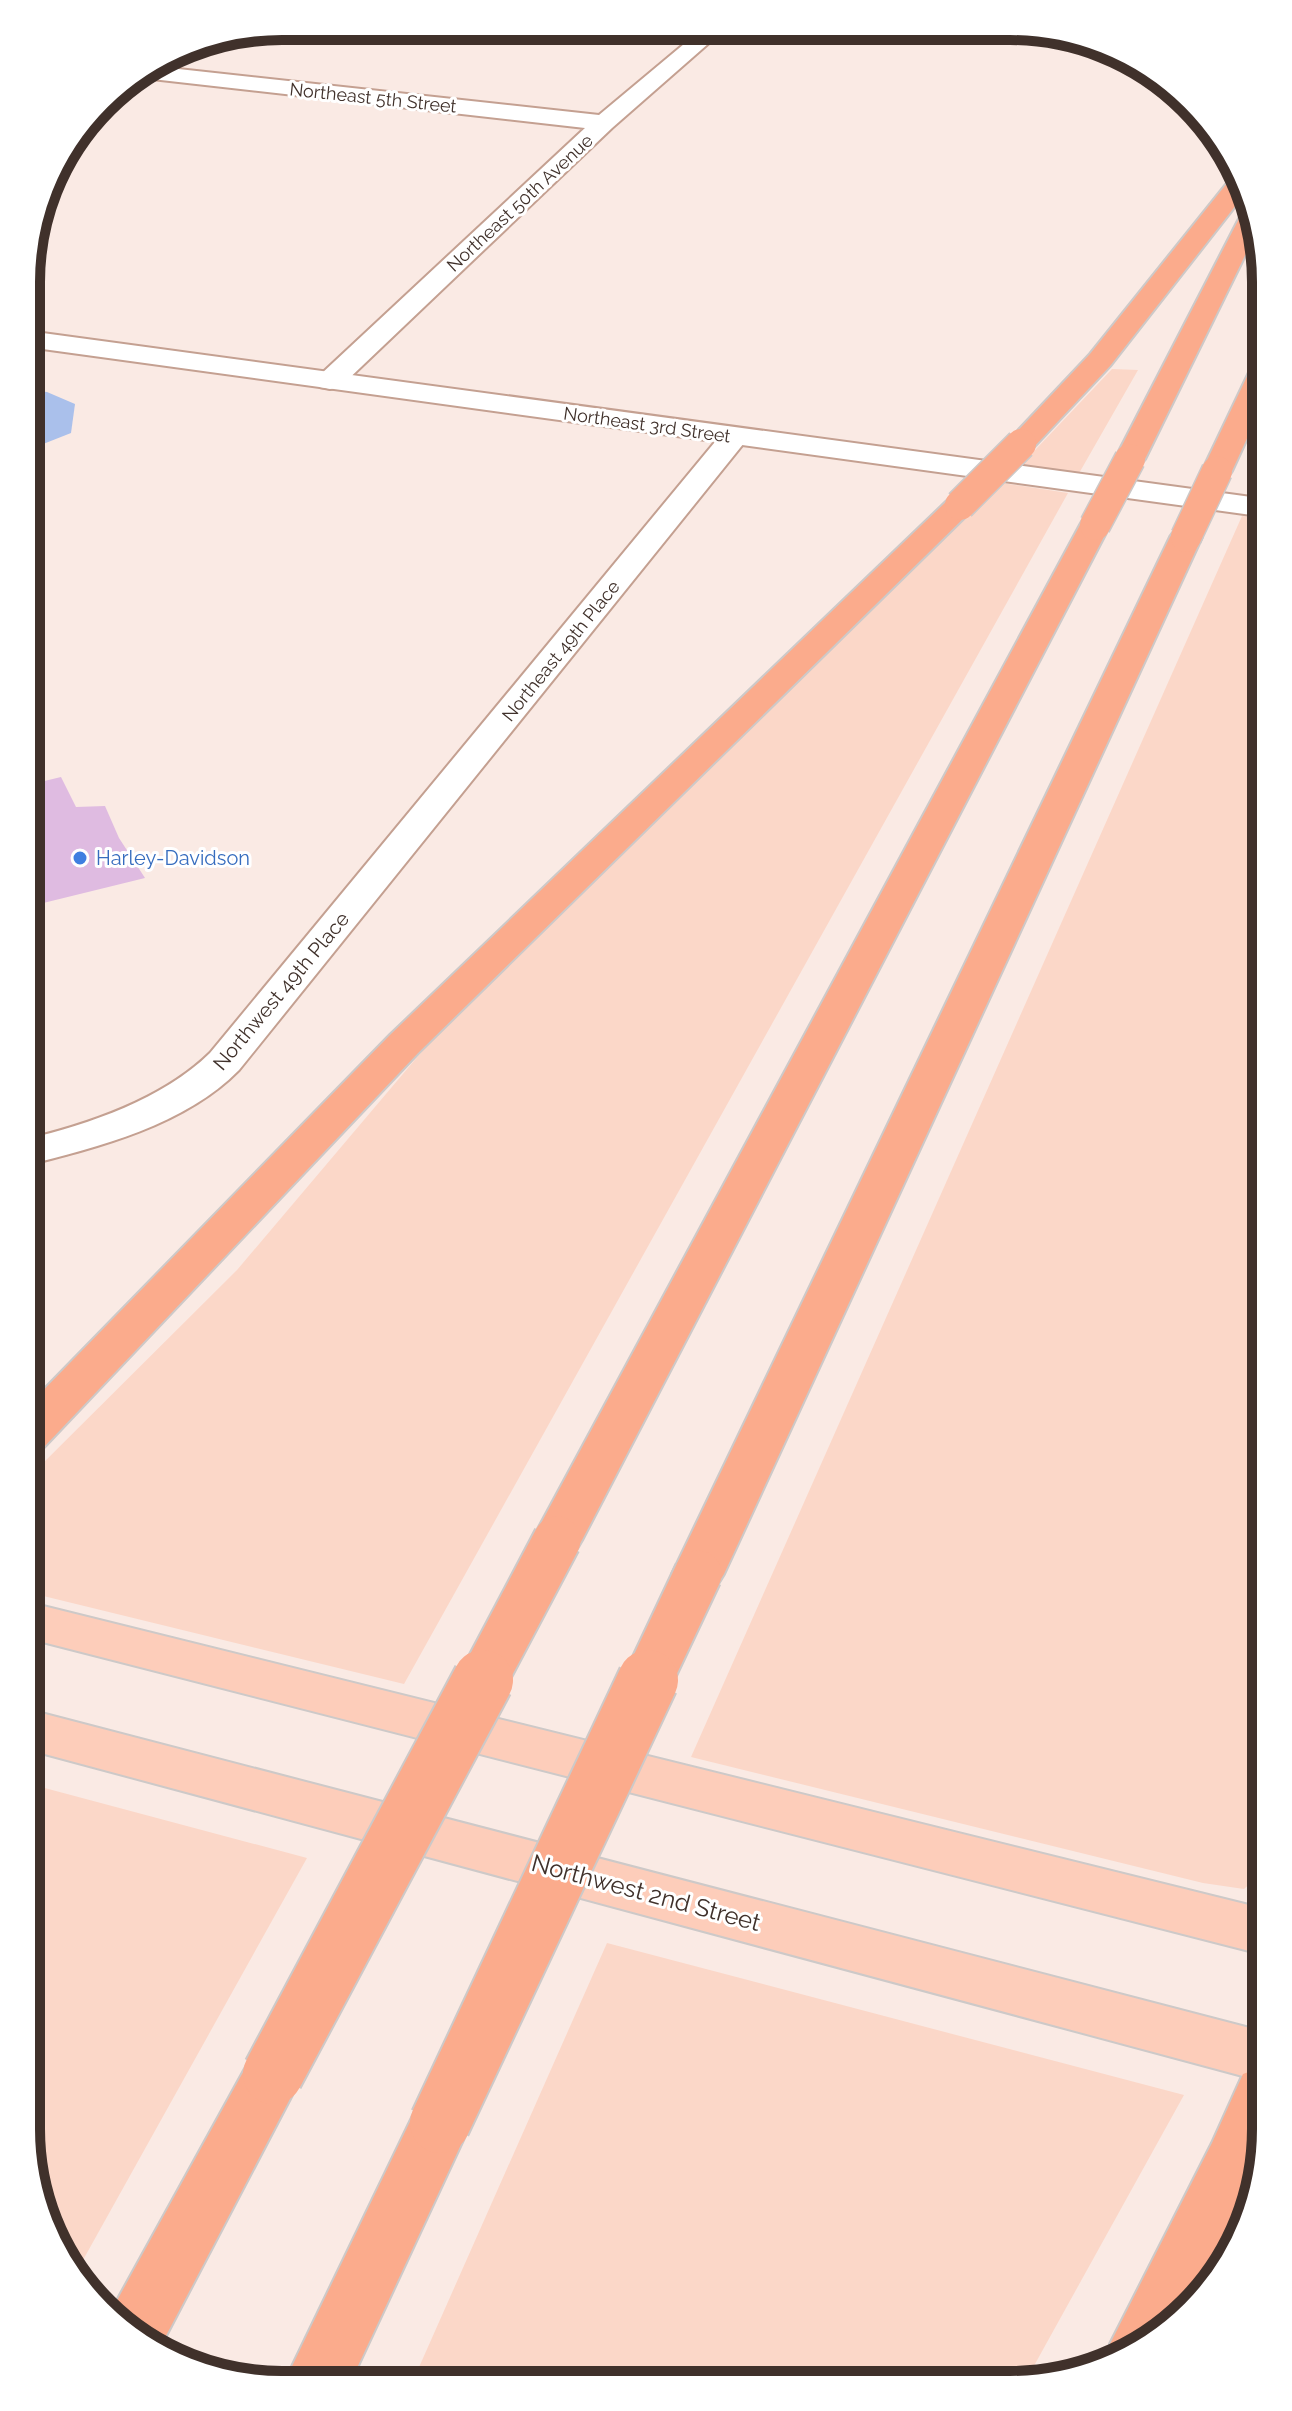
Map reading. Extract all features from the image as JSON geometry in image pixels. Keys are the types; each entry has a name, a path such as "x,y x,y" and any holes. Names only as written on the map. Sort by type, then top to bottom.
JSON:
{"highway":[{"path":"40,1422 404,1044 1021,444 1100,360 1234,191"},
{"path":"139,2323 1130,459 1246,229"},
{"path":"323,2371 1252,396"},
{"path":"1153,2324 1251,2124"}],"main road":[{"path":"40,1623 1251,1929"},
{"name":"Northwest 2nd Street","path":"40,1733 1251,2053"}],"street":[{"name":"Northeast 50th Avenue","path":"330,381 604,123 701,40"},
{"name":"Northeast 5th Street","path":"158,74 604,123"},
{"name":"Northeast 3rd Street","path":"40,341 1252,506"},
{"name":"Northeast 49th Place","path":"388,864 734,437"},
{"name":"Northwest 49th Place","path":"40,1149 90,1136 175,1096 212,1073 258,1023 388,864"}],"shaded area":[{"path":"1112,369 1138,370 1078,475 1019,467"},
{"path":"1002,483 1068,493 404,1684 40,1595 40,1466 237,1270 446,1023"},
{"path":"1242,516 1252,517 1251,1883 1244,1889 1203,1883 691,1757"},
{"path":"40,1787 307,1858 81,2263 53,2207 41,2144"},
{"path":"607,1943 1184,2095 1032,2370 417,2371"}],"water":[{"path":"40,391 75,404 71,433 40,445"}],"building":[{"name":"Harley-Davidson","path":"61,777 76,807 105,806 119,838 145,878 40,904 40,782"}],"place":[{"name":"Harley-Davidson","path":"80,858"}]}
